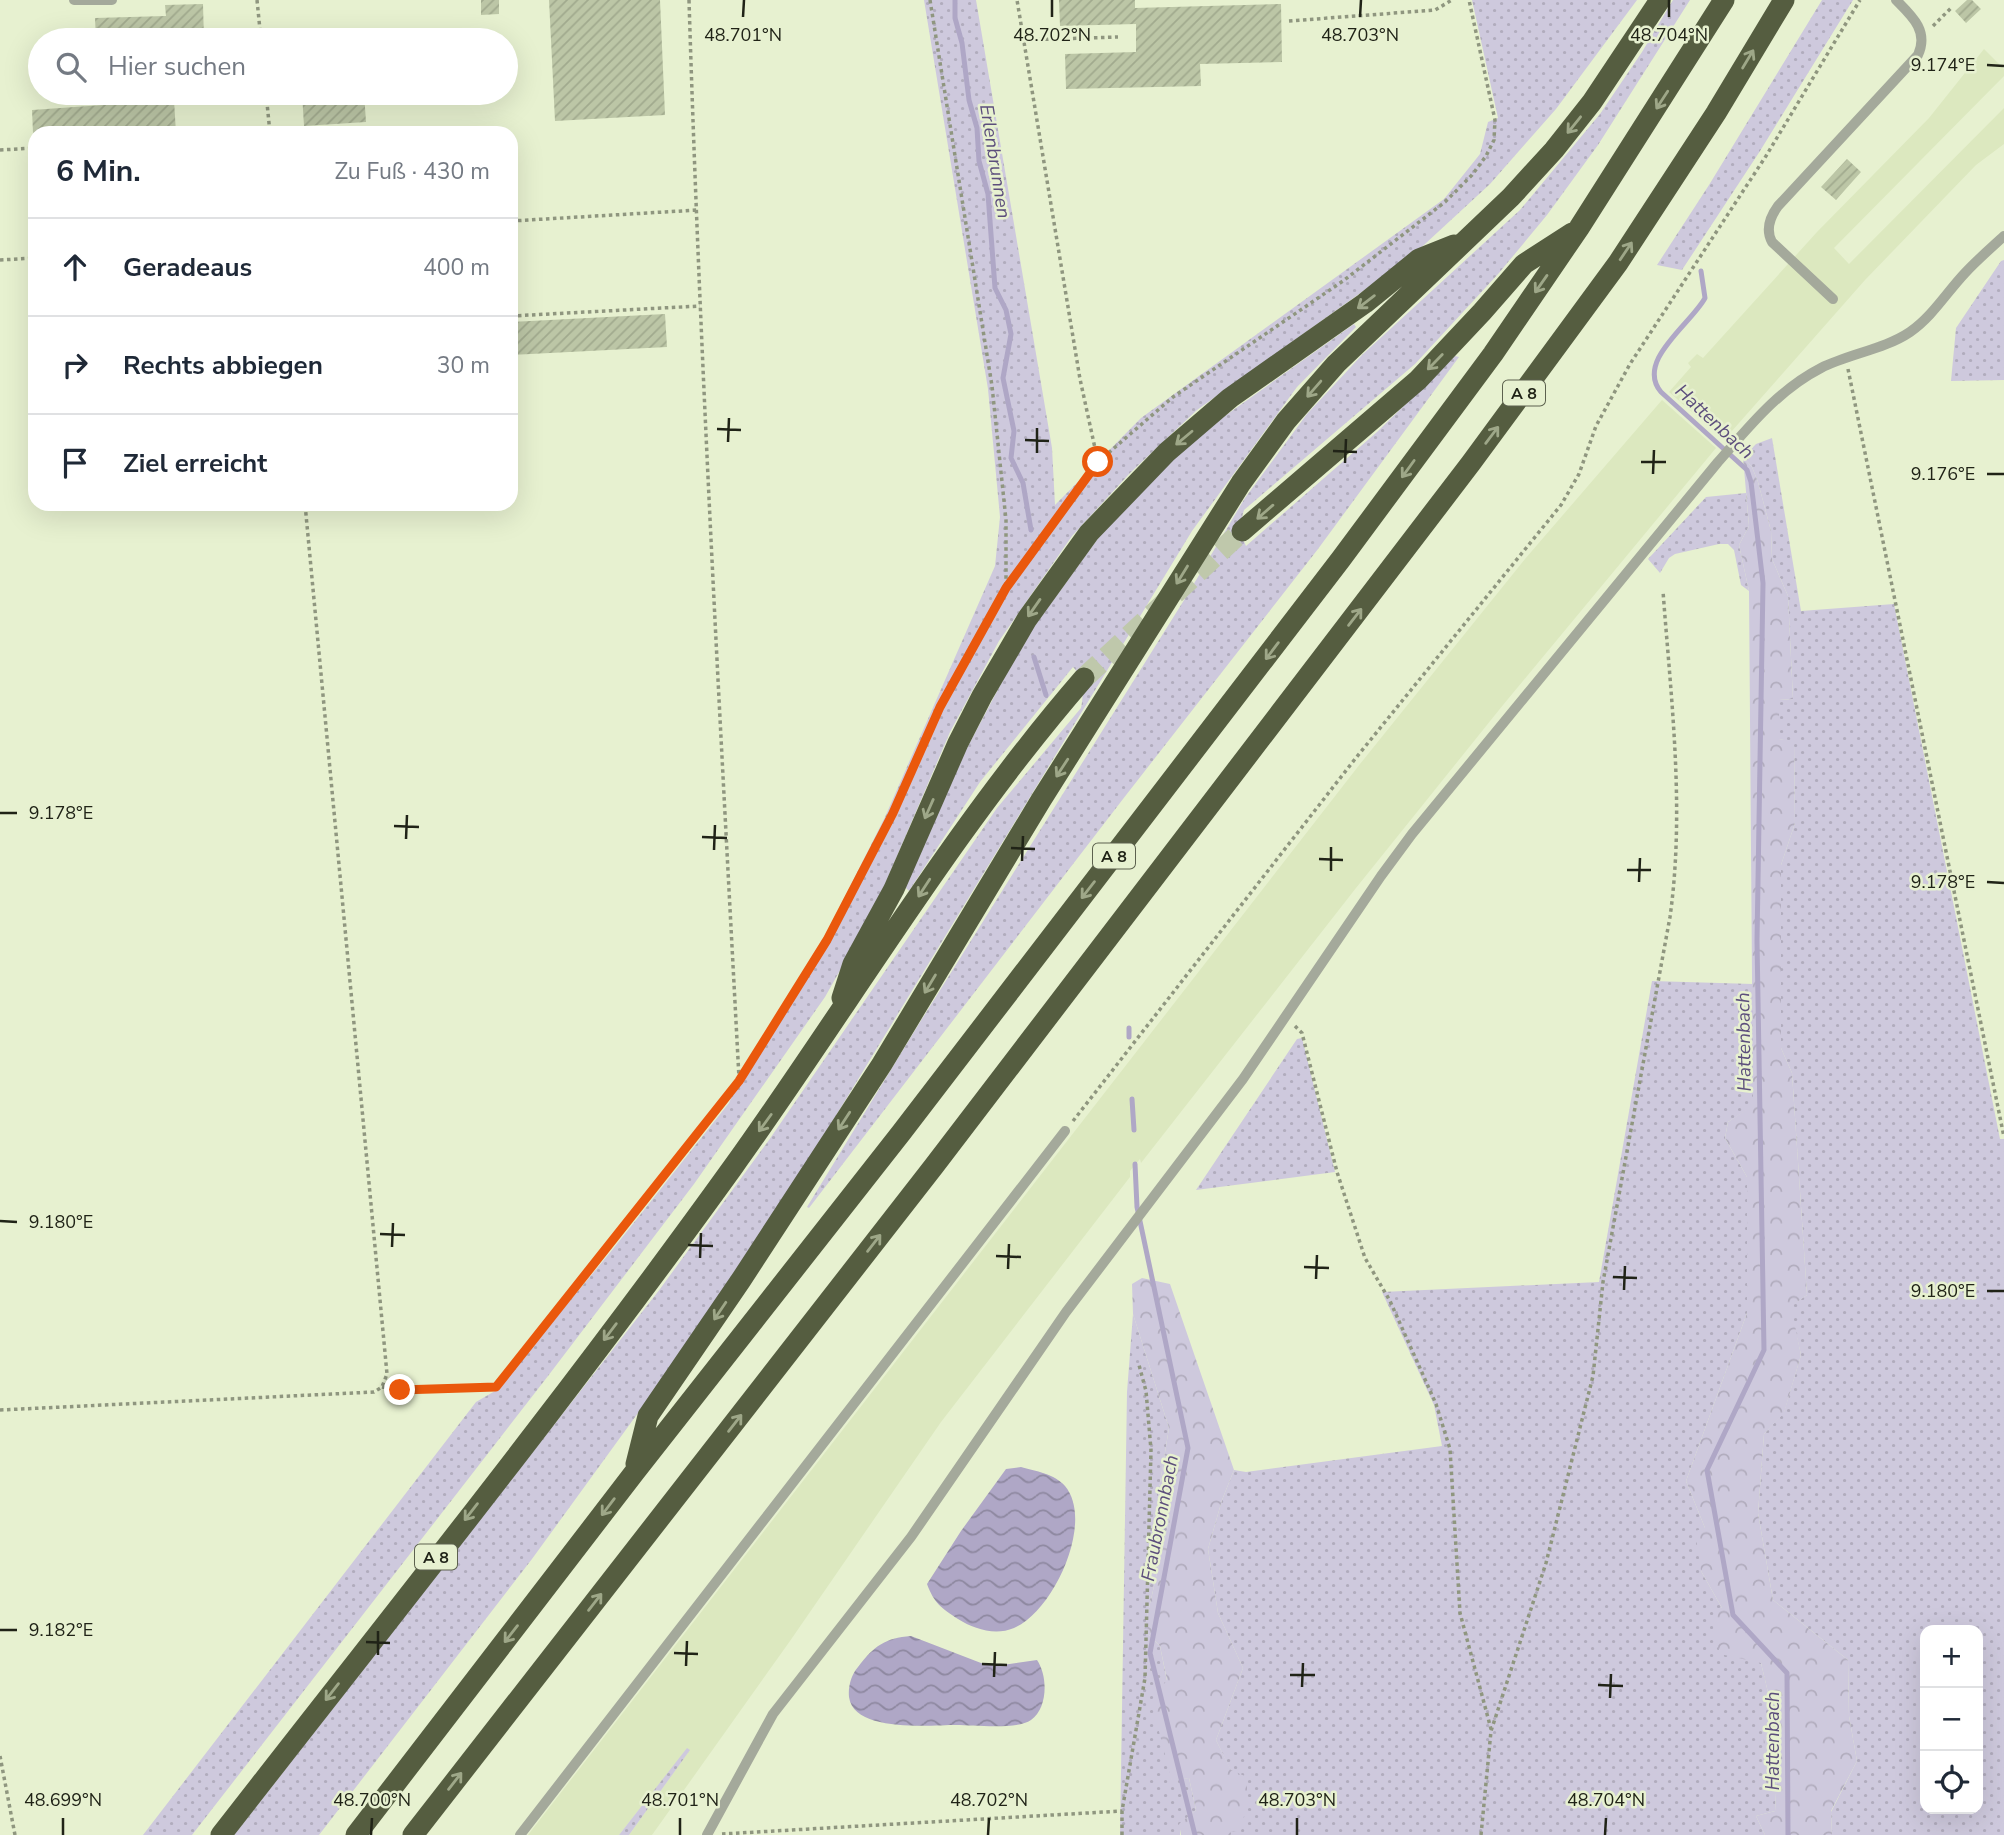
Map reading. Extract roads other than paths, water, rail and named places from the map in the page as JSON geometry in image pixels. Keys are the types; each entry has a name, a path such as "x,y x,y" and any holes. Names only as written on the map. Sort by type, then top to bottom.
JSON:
{"highway":[{"name":"A 8","path":"634,1473 648,1416 741,1280 882,1064 1041,800 1241,482 1286,421 1336,364 1384,315 1468,239 1554,150 1614,71 1660,0"},
{"name":"A 8","path":"356,1835 1256,672 1485,365 1579,228 1724,0"},
{"name":"A 8","path":"413,1835 926,1177 1471,463 1618,263 1702,135 1784,0"},
{"name":"A 8","path":"1242,531 1418,380 1524,264 1579,228"},
{"path":"832,1027 853,964 894,889 958,743 982,696 1027,619 1089,533 1167,452 1230,398 1365,303 1419,259 1468,239"},
{"name":"A 8","path":"221,1835 652,1278 832,1027 975,813 1084,678"}],"lane":[{"path":"74,0 112,0"},
{"path":"1833,299 1772,242 1768,225 1778,206 1918,55 1922,40 1920,29 1914,18 1896,0"},
{"path":"707,1835 773,1714 911,1537 1022,1374 1133,1222 1243,1079 1343,928 1412,834 1717,462 1773,402 1821,368 1889,343 1912,331 1926,319 1966,272 2004,236"},
{"path":"520,1835 1065,1130"}],"water":[{"path":"1021,1467 1050,1476 1065,1486 1073,1502 1075,1521 1072,1543 1055,1586 1029,1619 1007,1630 985,1630 964,1623 943,1608 935,1601 927,1584 1006,1469"},
{"path":"911,1636 981,1663 996,1666 1037,1660 1043,1674 1044,1692 1037,1715 1024,1723 1006,1726 912,1726 878,1722 864,1717 854,1709 849,1697 850,1685 858,1667 881,1644"}],"waterway":[{"name":"Erlenbrunnen","path":"955,0 955,18 962,43 969,100 977,128 979,161 988,194 995,288 1006,310 1011,334 1003,378 1014,431 1011,458 1023,483 1031,530"},
{"name":"Hattenbach","path":"1701,271 1705,298 1660,355 1655,368 1655,380 1661,392 1747,470 1751,482 1763,583 1757,941 1764,1350 1707,1470 1733,1615 1787,1673 1788,1835"},
{"name":"Erlenbrunnen","path":"1034,657 1046,695"},
{"name":"Fraubronnbach","path":"1129,1028 1129,1037"},
{"name":"Fraubronnbach","path":"1132,1099 1134,1130"},
{"name":"Fraubronnbach","path":"1135,1164 1137,1207 1188,1448 1150,1653 1195,1835"}],"tunnel":[{"path":"1084,678 1242,531"}]}
